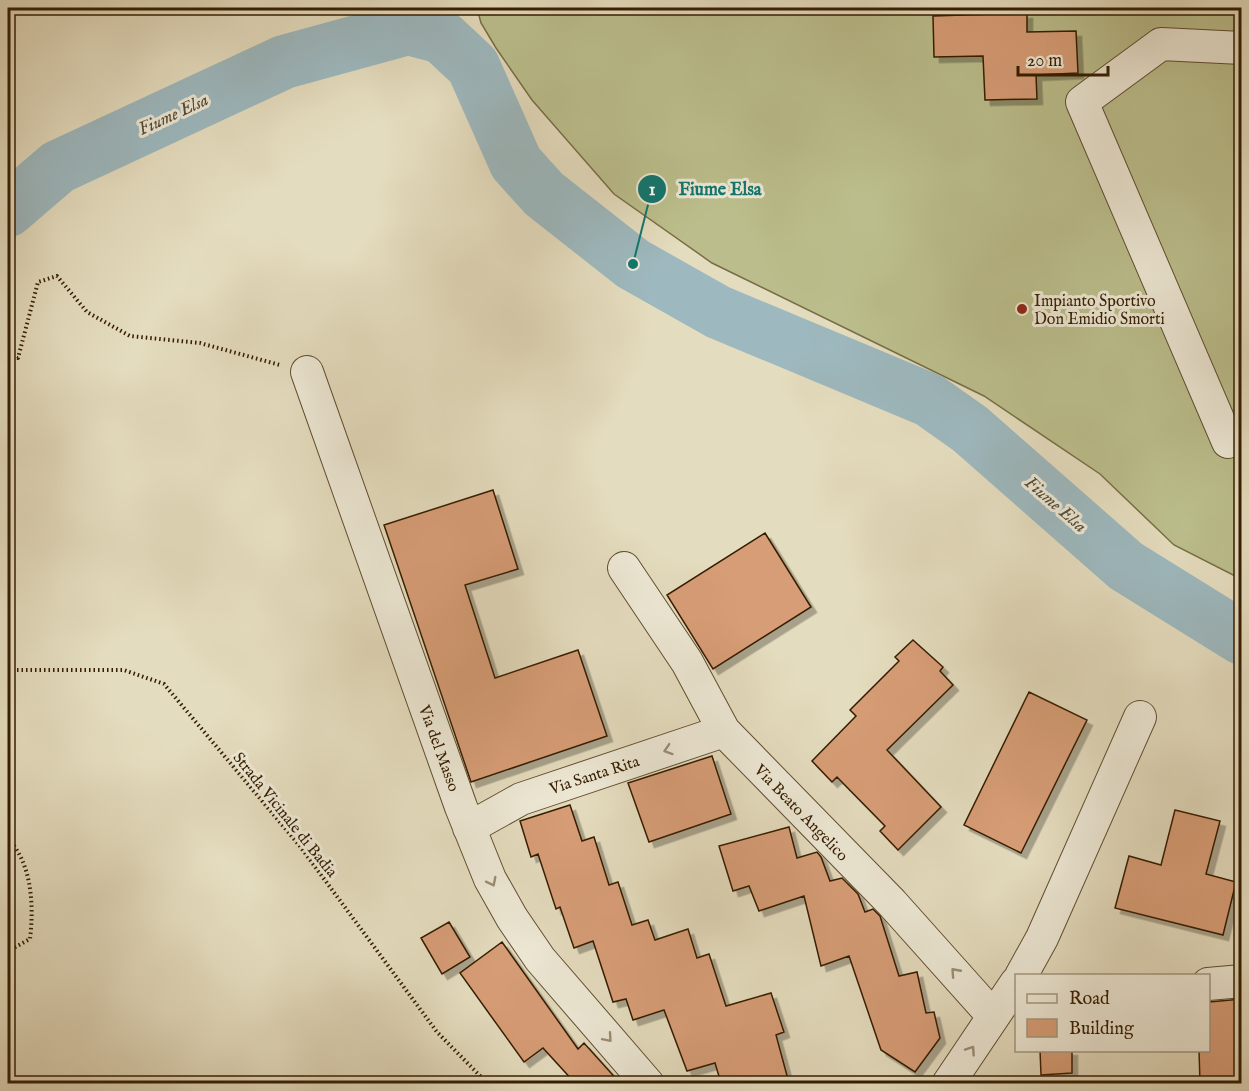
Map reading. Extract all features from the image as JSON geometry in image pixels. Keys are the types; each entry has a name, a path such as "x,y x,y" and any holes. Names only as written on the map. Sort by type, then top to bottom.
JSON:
{"street":[{"path":"1228,442 1082,102 1161,44 1242,48"},
{"name":"Via del Masso","path":"307,372 469,828 490,879 526,940 648,1083"},
{"name":"Via Beato Angelico","path":"624,568 696,678 723,731 891,903 1011,993"},
{"path":"1022,974 1042,938 1140,717"},
{"name":"Via Santa Rita","path":"469,828 521,799 723,731"},
{"path":"1210,984 1242,981"},
{"path":"948,1083 1011,993"}],"path":[{"path":"8,357 18,358 38,282 57,276 87,312 130,336 200,343 307,372"},
{"name":"Strada Vicinale di Badia","path":"8,670 124,670 164,684 299,845 437,1032 488,1083"},
{"path":"8,839 20,851 34,910 30,939 8,951"}],"green space":[{"name":"Impianto Sportivo Don Emidio Smorti","path":"477,8 1241,8 1241,579 1174,545 1100,474 984,396 712,263 614,194 532,100 481,23"}],"building":[{"path":"1027,13 1027,32 1076,31 1078,73 1036,75 1037,99 985,100 983,56 934,57 933,16"},
{"path":"493,490 518,569 465,585 495,678 578,650 607,736 471,782 384,525"},
{"path":"765,533 811,607 713,669 667,595"},
{"path":"913,640 943,667 940,671 953,685 887,750 941,807 898,850 880,831 885,826 837,777 832,782 812,761 856,716 850,710 899,661 895,657"},
{"path":"1029,692 1087,720 1021,853 964,825"},
{"path":"712,756 731,814 649,842 628,783"},
{"path":"570,805 582,841 594,837 609,885 618,882 632,925 648,920 655,940 688,929 697,958 709,954 726,1006 771,993 784,1032 776,1035 789,1083 721,1083 715,1063 687,1071 664,1010 633,1020 626,999 613,1002 593,941 574,948 560,907 556,909 538,854 531,857 520,821"},
{"path":"1175,810 1220,821 1206,874 1236,882 1223,935 1115,908 1129,856 1161,865"},
{"path":"789,827 797,858 817,852 830,881 842,878 858,894 865,912 873,909 880,916 899,976 917,972 926,1013 934,1012 940,1038 915,1072 881,1050 849,956 821,966 804,896 759,911 749,886 733,891 719,846"},
{"path":"449,922 470,957 442,974 421,938"},
{"path":"502,942 578,1049 584,1043 620,1083 575,1083 543,1048 524,1062 460,973"},
{"path":"1242,999 1242,1083 1200,1083 1199,1052 1210,1052 1210,1002"},
{"path":"1040,1052 1072,1052 1072,1073 1041,1075"}],"waterway":[{"name":"Fiume Elsa","path":"8,210 58,167 284,62 408,28 442,37 473,66 516,163 544,194 633,264 718,312 929,400 970,429 1126,566 1242,638"}],"place":[{"name":"Fiume Elsa","path":"633,264"},
{"name":"Impianto Sportivo Don Emidio Smorti","path":"1022,309"}]}
